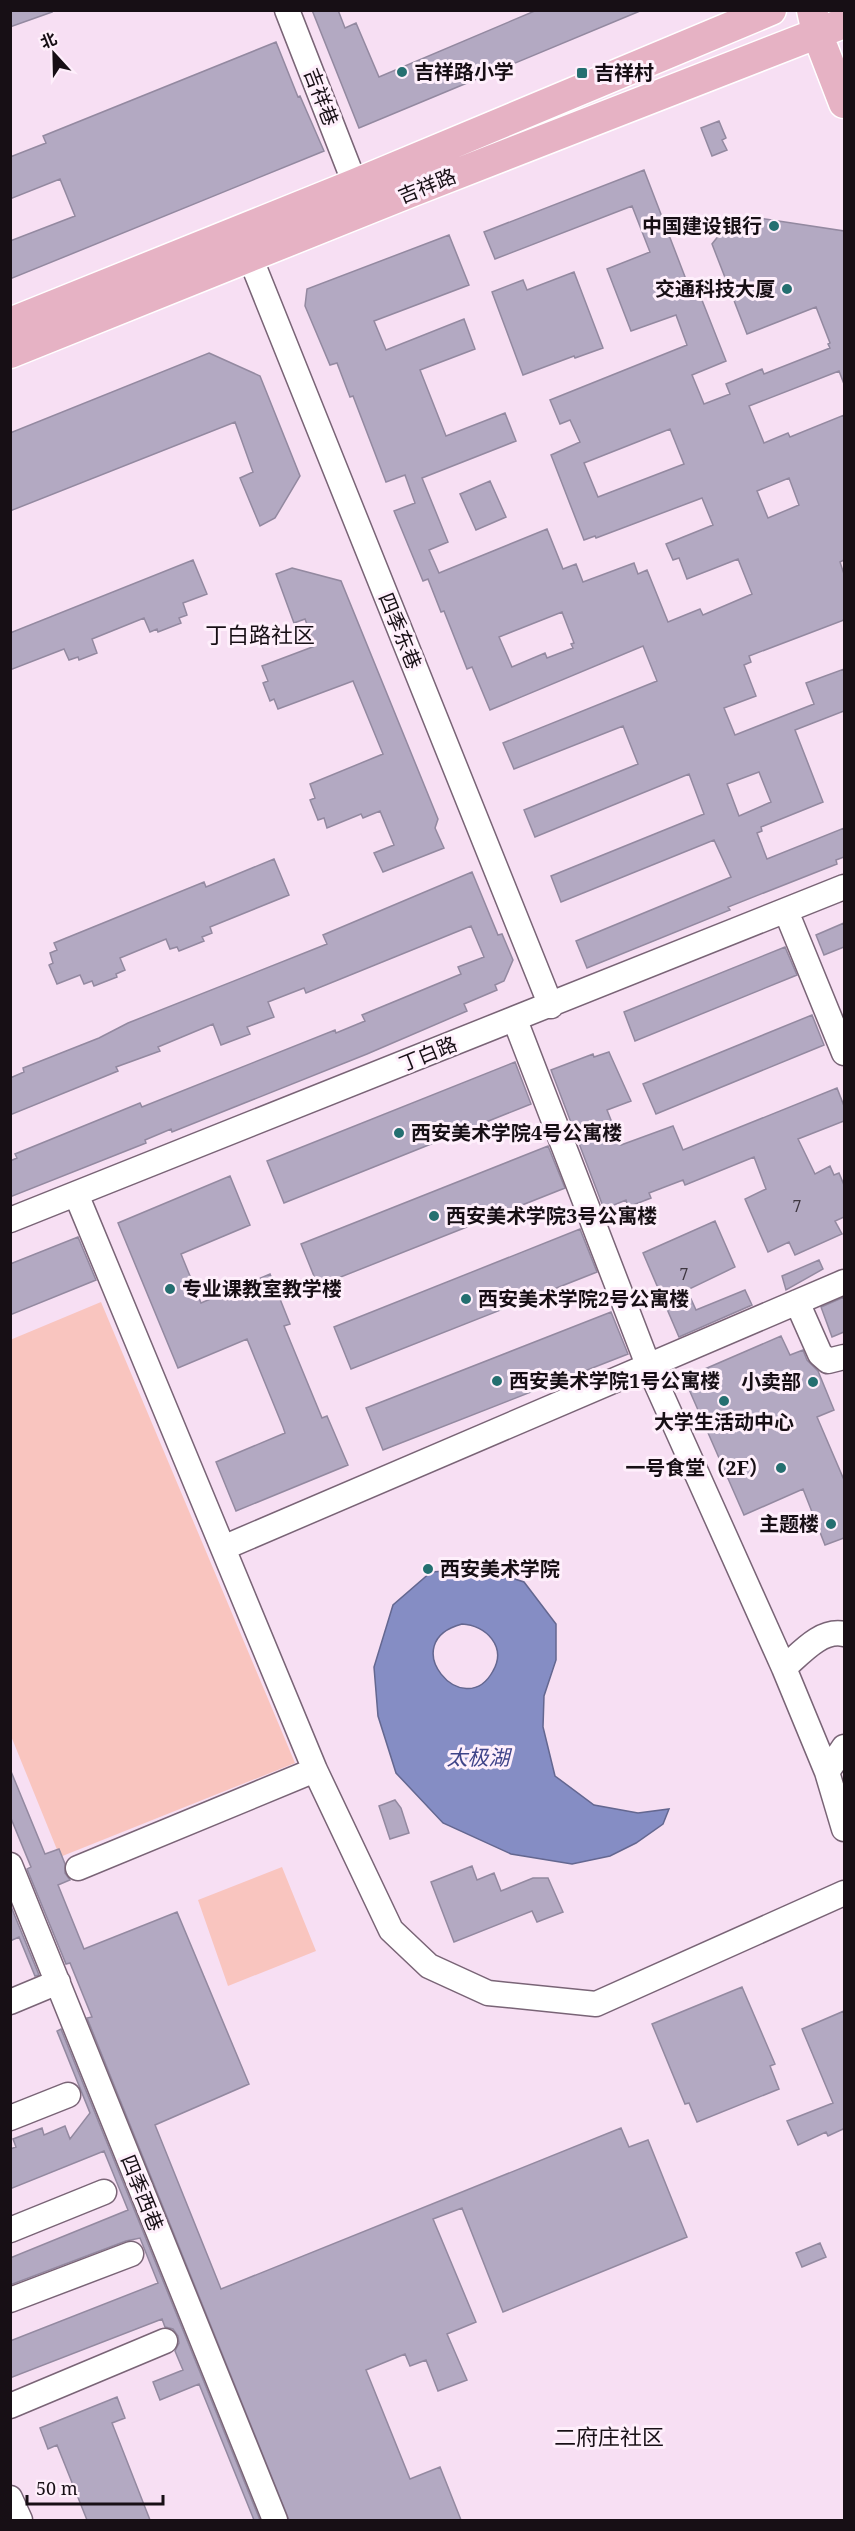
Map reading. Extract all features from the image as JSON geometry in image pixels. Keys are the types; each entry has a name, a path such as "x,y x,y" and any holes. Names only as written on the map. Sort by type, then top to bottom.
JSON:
{"main road":[{"name":"吉祥路","path":"10,323 355,184 771,10"},
{"name":"吉祥路","path":"10,353 824,22"},
{"path":"824,22 844,103"}],"street":[{"name":"吉祥巷","path":"286,10 355,184"},
{"name":"四季东巷","path":"250,257 551,1006"},
{"name":"丁白路","path":"10,1220 551,1006 844,887"},
{"path":"786,911 844,1053"},
{"path":"515,1020 648,1365 784,1668 827,1772 844,1829"},
{"path":"76,1194 315,1770 391,1930 429,1966 488,1993 596,2004 844,1893"},
{"path":"223,1548 844,1282"},
{"path":"797,1302 820,1354 828,1361 844,1358"},
{"path":"784,1668 812,1643 834,1632 844,1634"},
{"path":"827,1772 844,1747"},
{"path":"78,1868 315,1770"},
{"name":"四季西巷","path":"10,1864 275,2520"},
{"path":"10,2002 58,1982"},
{"path":"10,2118 68,2095"},
{"path":"10,2230 104,2192"},
{"path":"10,2300 131,2254"},
{"path":"10,2406 165,2341"},
{"path":"10,2498 20,2520"}],"shaded area":[{"path":"101,1302 295,1763 60,1857 11,1736 10,1340"},
{"path":"282,1867 316,1951 228,1986 198,1900"}],"water":[{"name":"太极湖","path":"461,1570 493,1572 524,1582 556,1624 556,1660 544,1696 543,1727 555,1776 594,1805 638,1813 669,1809 663,1824 636,1843 610,1856 572,1864 511,1854 443,1823 396,1773 378,1716 374,1667 393,1605 431,1572","holes":["462,1624 479,1628 492,1639 496,1646 497,1662 493,1671 481,1685 466,1689 453,1684 441,1674 434,1661 434,1646 443,1633"]}],"building":[{"path":"10,10 51,10 52,12 10,27"},
{"path":"312,10 338,10 345,28 356,23 379,77 537,10 640,11 359,128"},
{"path":"276,42 298,97 300,96 324,151 10,279 10,241 75,216 60,179 10,199 10,157 46,143 43,136"},
{"path":"719,121 726,138 722,140 727,150 712,156 701,128"},
{"path":"644,170 687,282 694,280 726,361 692,375 704,404 730,394 726,384 762,369 764,374 830,348 816,307 747,334 712,244 727,225 746,216 844,231 844,384 839,371 749,406 764,443 788,433 790,437 844,415 844,560 840,562 844,574 844,620 749,656 751,662 744,665 756,696 724,708 735,735 814,704 806,683 844,669 844,711 795,730 823,802 761,827 762,831 757,833 767,859 844,828 844,857 836,860 837,864 728,907 730,910 587,968 576,941 731,877 714,840 561,902 551,876 704,814 689,774 535,837 524,810 638,764 623,726 514,769 503,743 657,681 643,646 490,710 472,667 467,669 444,611 441,612 428,579 423,581 394,511 415,503 405,475 386,482 353,396 350,397 337,363 330,365 305,306 307,289 449,235 469,285 374,321 386,350 464,319 475,349 420,370 446,436 505,413 516,441 422,478 448,542 429,550 439,573 547,529 563,569 576,564 583,582 634,563 638,574 647,570 668,622 700,609 703,615 752,594 738,559 687,579 679,558 673,560 666,544 713,525 702,498 596,538 595,536 584,540 551,455 580,442 570,420 560,424 550,400 687,345 676,315 631,331 607,269 650,252 632,206 495,259 484,232","holes":["670,429 684,464 598,497 584,463","789,478 799,505 768,518 757,491","562,612 574,643 571,644 573,648 547,658 545,653 512,667 499,637","759,772 771,802 739,816 727,784"]},
{"path":"574,272 603,348 523,375 492,292 523,280 527,290"},
{"path":"209,353 260,376 300,476 275,518 260,526 240,478 253,472 235,422 10,511 10,433"},
{"path":"490,481 506,517 476,530 460,494"},
{"path":"193,560 207,594 183,603 187,615 179,618 181,623 158,632 157,629 150,632 144,618 92,639 97,653 79,660 78,657 69,660 64,649 10,670 10,633"},
{"path":"292,568 341,581 438,819 435,828 444,848 383,872 374,853 394,845 380,811 363,818 361,814 327,828 324,818 318,820 310,800 315,798 310,784 383,754 353,681 278,709 274,699 270,701 263,683 268,681 262,666 315,646 305,619 294,623 276,574"},
{"path":"274,859 289,895 210,927 212,933 202,937 204,941 179,951 177,947 170,949 166,939 120,958 125,970 116,974 117,977 94,986 92,981 84,984 80,975 57,984 49,965 53,963 50,953 57,950 54,943 204,882 206,887"},
{"path":"472,872 498,935 502,934 513,960 504,981 495,985 497,990 464,1004 467,1011 367,1054 172,1132 171,1129 145,1140 146,1143 10,1197 10,1161 17,1158 15,1154 140,1103 142,1107 335,1030 336,1033 365,1021 362,1015 461,974 458,967 484,957 471,926 306,993 304,988 268,1002 274,1017 247,1027 250,1034 221,1045 213,1024 158,1047 160,1051 116,1067 118,1071 10,1115 10,1078 24,1072 23,1068 99,1038 128,1023 327,944 323,935"},
{"path":"844,923 844,947 824,955 816,935"},
{"path":"785,947 797,975 635,1041 624,1012"},
{"path":"812,1015 824,1045 656,1114 643,1084"},
{"path":"609,1052 631,1101 607,1110 621,1145 673,1126 683,1150 837,1088 844,1106 844,1121 798,1139 815,1174 830,1166 834,1175 839,1173 844,1185 844,1217 835,1221 842,1234 795,1255 789,1242 768,1252 745,1199 766,1189 754,1157 685,1185 683,1180 649,1193 651,1198 628,1207 626,1200 604,1209 551,1070 593,1054 594,1057"},
{"name":"西安美术学院4号公寓楼","path":"515,1062 531,1104 284,1203 267,1161"},
{"name":"西安美术学院3号公寓楼","path":"548,1146 565,1188 318,1286 301,1244"},
{"name":"专业课教室教学楼","path":"230,1176 250,1225 181,1254 201,1303 270,1274 290,1324 284,1326 322,1418 327,1416 348,1465 236,1511 216,1462 285,1433 247,1339 178,1368 118,1223"},
{"path":"715,1221 735,1267 687,1290 696,1310 745,1290 752,1305 679,1337 643,1253"},
{"name":"西安美术学院2号公寓楼","path":"580,1229 597,1272 351,1369 334,1327"},
{"path":"78,1237 96,1280 10,1315 10,1264"},
{"path":"819,1260 823,1269 786,1290 782,1276"},
{"path":"844,1297 844,1332 832,1337 821,1307"},
{"name":"西安美术学院1号公寓楼","path":"611,1312 628,1354 383,1450 366,1408"},
{"path":"781,1336 790,1355 803,1350 807,1360 818,1371 834,1410 817,1417 844,1480 844,1538 825,1545 803,1489 744,1515 684,1378"},
{"path":"10,1769 45,1854 59,1849 65,1864 65,1873 70,1880 58,1885 84,1949 177,1912 249,2084 155,2125 221,2289 621,2128 629,2147 648,2140 687,2237 503,2312 462,2208 433,2219 476,2322 447,2334 467,2380 438,2391 426,2360 410,2366 405,2354 366,2370 410,2479 440,2467 461,2520 289,2520 87,2018 92,2017 70,1963 66,1964 27,1869 31,1867 10,1816"},
{"path":"395,1800 401,1808 409,1833 390,1839 379,1806"},
{"path":"472,1866 477,1880 494,1873 501,1891 533,1878 548,1878 563,1912 537,1922 532,1911 454,1942 431,1882"},
{"path":"10,1904 39,1975 35,1976 19,1937 10,1941"},
{"path":"742,1987 775,2064 770,2066 779,2089 697,2122 689,2103 685,2104 652,2024"},
{"path":"844,2011 844,2131 843,2129 828,2136 826,2132 798,2145 787,2121 833,2103 802,2029"},
{"path":"61,2029 260,2520 254,2520 199,2384 160,2400 153,2382 183,2370 175,2351 179,2343 178,2336 173,2329 165,2327 162,2319 10,2378 10,2341 158,2283 140,2238 126,2241 10,2285 10,2258 128,2210 104,2151 10,2189 10,2149 16,2147 13,2139 42,2128 44,2135 65,2126 70,2139 90,2113 57,2031"},
{"path":"820,2243 826,2257 802,2267 796,2253"},
{"path":"117,2397 125,2418 112,2423 150,2520 87,2520 57,2445 48,2449 40,2428"}],"place":[{"name":"吉祥路小学","path":"402,72"},
{"name":"吉祥村","path":"582,73"},
{"name":"中国建设银行","path":"774,226"},
{"name":"交通科技大厦","path":"787,289"},
{"name":"西安美术学院4号公寓楼","path":"399,1133"},
{"name":"西安美术学院3号公寓楼","path":"434,1216"},
{"name":"专业课教室教学楼","path":"170,1289"},
{"name":"西安美术学院2号公寓楼","path":"466,1299"},
{"name":"西安美术学院1号公寓楼","path":"497,1381"},
{"name":"小卖部","path":"813,1382"},
{"name":"大学生活动中心","path":"724,1401"},
{"name":"一号食堂（2F）","path":"781,1468"},
{"name":"主题楼","path":"831,1524"},
{"name":"西安美术学院","path":"428,1569"}],"district":[{"name":"丁白路社区","path":"260,635"},
{"name":"二府庄社区","path":"609,2437"}]}
